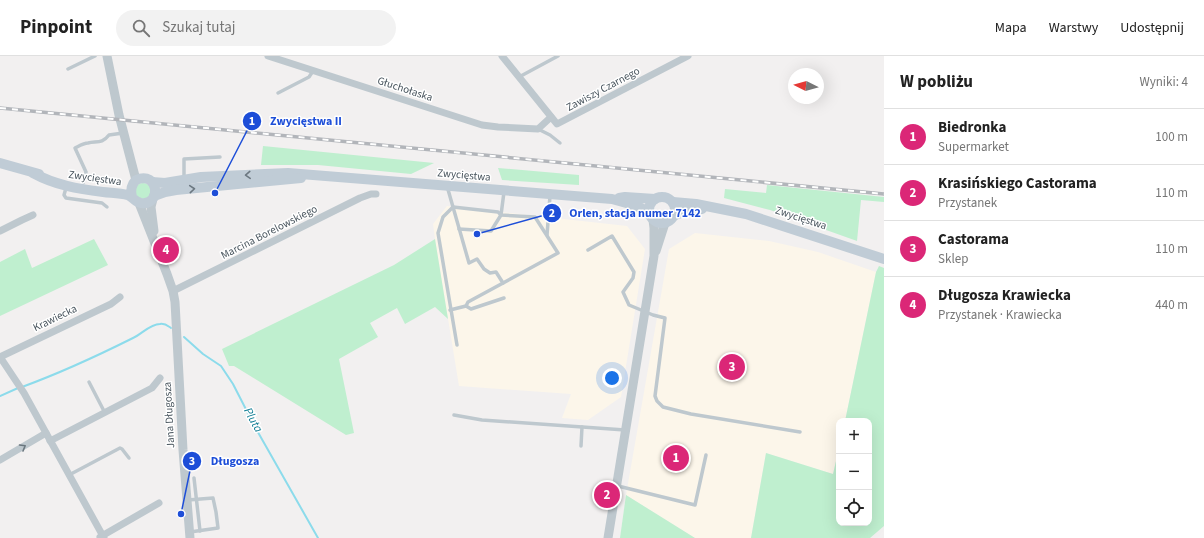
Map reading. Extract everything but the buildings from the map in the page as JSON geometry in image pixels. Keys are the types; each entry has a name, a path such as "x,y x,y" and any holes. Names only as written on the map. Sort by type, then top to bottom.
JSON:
{"main road":[{"name":"Zwycięstwa","path":"0,163 33,173 83,183 117,187 135,181"},
{"name":"Zwycięstwa","path":"33,173 45,180 66,186 82,190 121,193 135,200"},
{"name":"Zwycięstwa","path":"152,182 165,183 201,178 283,173 329,176 612,199 637,206 651,216"},
{"name":"Zwycięstwa","path":"154,198 165,192 176,190 290,180 314,176"},
{"path":"146,179 152,182 155,189 154,198 147,203 135,200 130,189 135,181 146,179"},
{"name":"Zwycięstwa","path":"612,199 625,197 655,199"},
{"path":"663,197 673,202 676,210 673,219 666,223 656,222 651,216 650,205 655,199 663,197"},
{"name":"Zwycięstwa","path":"673,202 696,204 730,210 764,219 884,259"},
{"name":"Zwycięstwa","path":"675,215 708,207"}],"street":[{"path":"107,56 135,181"},
{"name":"Głuchołaska","path":"268,56 482,125 538,129"},
{"path":"502,56 551,117 538,129"},
{"name":"Zawiszy Czarnego","path":"551,117 557,124 566,121 688,56"},
{"name":"Marcina Borelowskiego","path":"173,291 360,198 371,194 376,194"},
{"path":"154,198 151,207 156,244"},
{"path":"135,200 156,244 173,291"},
{"path":"0,231 33,215"},
{"path":"608,538 654,256 654,228 651,216"},
{"path":"654,256 666,223"},
{"name":"Jana Długosza","path":"173,291 177,324 182,443 190,535"},
{"name":"Krawiecka","path":"0,357 111,304 120,298"},
{"path":"0,357 24,392 102,537 159,503"},
{"path":"50,441 152,388 160,378"},
{"path":"0,460 46,433"}],"lane":[{"path":"68,69 95,56"},
{"path":"519,77 558,56"},
{"path":"278,93 309,77 313,71"},
{"path":"538,129 550,135 560,143"},
{"path":"83,183 86,172 75,148 87,143 96,143 106,139 109,134 124,133"},
{"path":"184,180 184,159 220,157"},
{"path":"447,185 469,263 478,259 484,269 490,273 496,272 503,283"},
{"path":"66,186 64,195 66,198 102,203 107,207"},
{"path":"460,229 491,231 501,215 504,190"},
{"path":"547,235 550,194"},
{"path":"450,310 466,306 468,302 558,253 535,217 501,215 498,212 453,207 443,216 438,233 450,310 457,345"},
{"path":"588,250 612,236 634,272 633,278 623,292 629,305 665,318 655,396 657,401 664,407 691,414 800,432"},
{"path":"466,306 471,309 504,298"},
{"path":"89,382 105,413"},
{"path":"454,415 482,420 626,430"},
{"path":"581,446 582,427"},
{"path":"69,475 120,448 129,458"},
{"path":"617,485 695,505 706,455"},
{"path":"194,478 200,531"},
{"path":"187,501 213,498 218,528 200,531 190,535"}],"shaded area":[{"path":"447,206 627,226 645,249 621,397 588,420 562,418 571,394 459,386 433,224"},
{"path":"695,233 769,241 818,252 876,272 846,418 836,418 836,461 833,474 766,453 751,538 695,538 626,495 669,249"}],"green space":[{"path":"263,146 434,163 411,174 318,165 261,165"},
{"path":"498,168 579,175 579,185 502,180"},
{"path":"143,183 150,188 151,191 146,198 143,199 136,194 135,191 140,184"},
{"path":"767,185 884,197 884,202 861,200 857,241 770,210 724,198 725,189 766,193"},
{"path":"94,239 108,265 0,316 0,262 25,249 32,268"},
{"path":"435,239 448,319 435,307 405,324 397,308 370,323 378,337 339,359 354,433 346,435 234,366 229,366 222,349 394,265"},
{"path":"879,266 884,268 884,526 870,538 751,538 766,453 833,474 836,461 836,526 872,526 872,418 846,418 876,272"},
{"path":"626,495 695,538 620,538"}],"waterway":[{"name":"Pluta","path":"22,387 106,351 156,324 163,324 171,328"},
{"name":"Pluta","path":"184,337 203,354 221,366 233,384 255,427 318,538"},
{"name":"Pluta","path":"0,396 18,388"}],"railway":[{"path":"0,108 884,194"}],"place":[{"name":"Zwycięstwa II","path":"215,193"},
{"name":"Orlen, stacja numer 7142","path":"477,234"},
{"name":"Długosza Krawiecka","path":"166,250"},
{"name":"Castorama","path":"732,367"},
{"name":"Biedronka","path":"676,458"},
{"name":"Krasińskiego Castorama","path":"607,495"},
{"name":"Długosza","path":"181,514"}]}
